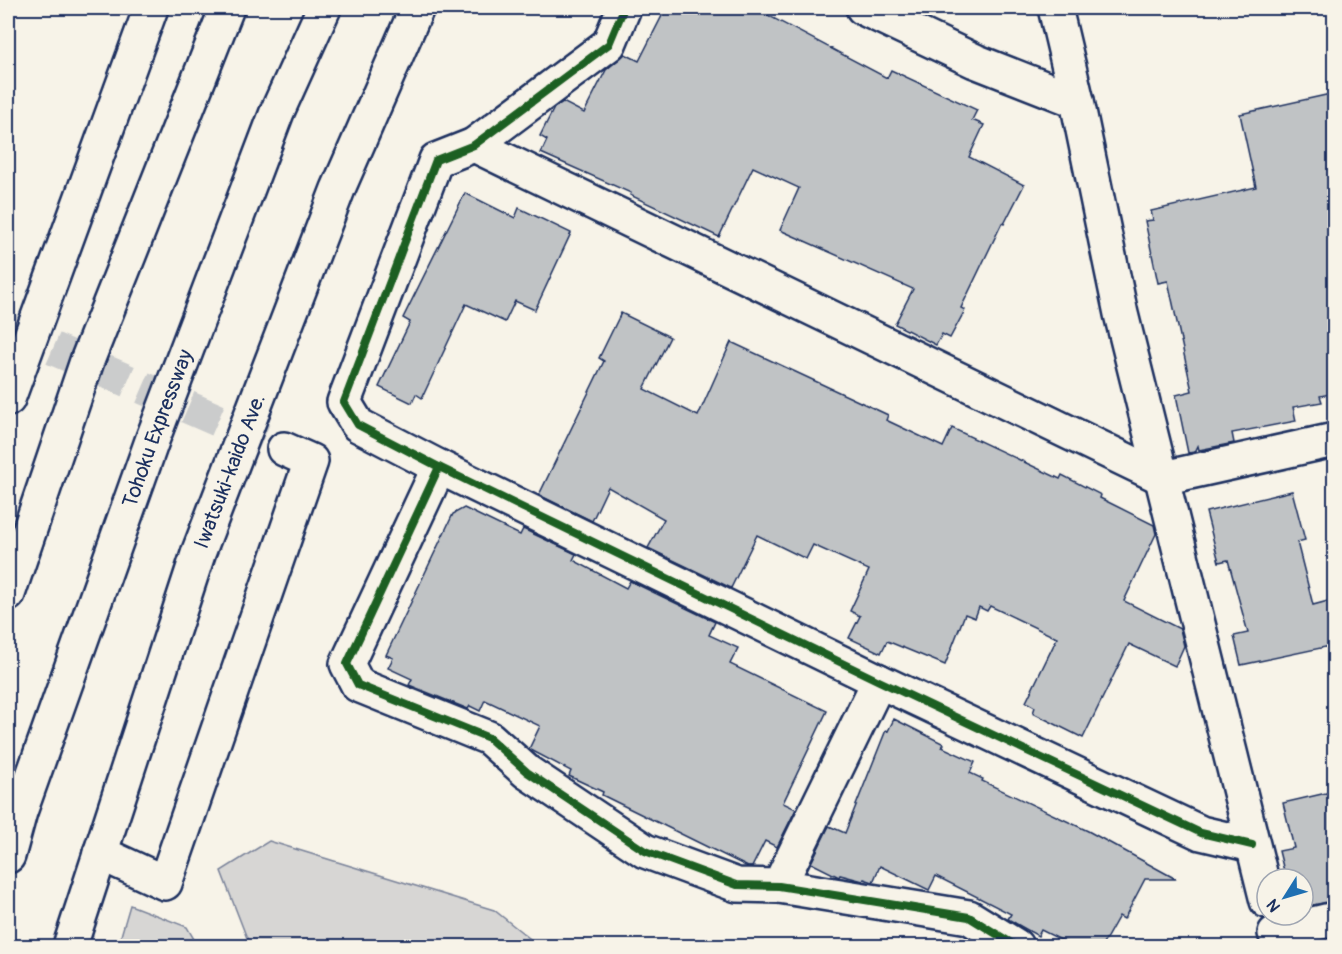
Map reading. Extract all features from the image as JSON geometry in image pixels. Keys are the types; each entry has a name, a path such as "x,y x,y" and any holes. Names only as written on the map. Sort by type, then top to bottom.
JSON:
{"main road":[{"path":"8,399 152,8"},
{"path":"8,594 87,361 227,8"},
{"name":"Tohoku Expressway","path":"8,856 20,812 153,438 277,112 324,8"},
{"name":"Iwatsuki-kaido Ave.","path":"70,946 199,551 338,189 417,8"},
{"path":"624,8 609,44 474,145 436,160 344,402 358,425 879,681 1201,833 1252,844"},
{"path":"863,8 975,61 1077,101"},
{"path":"1055,8 1077,101 1121,314 1258,867"},
{"path":"474,145 1163,478 1335,440"},
{"path":"100,853 165,883 311,461 284,449"},
{"path":"439,466 347,664 358,685 489,738 527,772 645,851 737,885 779,886 969,917 1016,946"},
{"path":"779,886 879,681"},
{"path":"1275,932 1335,919"}],"shaded area":[{"path":"269,841 494,910 539,946 250,946 221,871"},
{"path":"130,905 187,927 198,946 118,946"}],"building":[{"path":"666,8 754,8 887,78 891,70 977,110 972,120 984,125 969,157 1024,185 1004,224 1002,223 961,308 965,310 950,338 942,334 936,345 895,324 913,289 780,230 799,188 753,167 719,237 630,195 631,193 541,153 547,140 540,136 554,108 563,102 584,113 606,70 625,54 639,61"},
{"path":"1335,93 1335,305 1329,306 1335,337 1335,393 1320,396 1322,402 1293,407 1296,421 1232,433 1234,443 1199,450 1198,446 1195,452 1188,453 1176,395 1192,391 1168,281 1158,283 1145,221 1153,220 1151,211 1256,187 1240,114"},
{"path":"465,193 515,218 519,208 571,233 535,310 515,301 505,322 466,304 422,398 416,394 412,403 379,387 410,322 403,318"},
{"path":"621,313 670,337 644,389 698,416 731,342 888,415 886,420 943,447 952,428 1060,479 1062,475 1101,495 1100,498 1154,525 1156,534 1124,601 1180,629 1184,646 1175,666 1129,644 1083,738 1033,713 1035,707 1026,702 1057,638 990,606 987,611 979,607 975,618 965,614 945,665 887,641 881,653 849,638 860,616 850,611 869,570 813,545 806,559 757,535 731,588 648,548 664,519 608,487 592,521 539,495 604,361 599,358"},
{"path":"1292,491 1305,540 1297,542 1313,605 1328,601 1335,627 1335,645 1241,665 1234,636 1248,633 1228,560 1219,562 1206,512"},
{"path":"464,508 520,535 523,529 576,554 573,560 626,588 630,581 715,622 709,635 738,648 730,664 827,711 783,803 796,809 777,847 765,841 752,867 748,867 602,795 603,792 569,776 571,771 529,749 540,726 485,700 480,711 470,706 468,709 409,685 412,679 388,668 393,658 386,655 453,514"},
{"path":"894,719 944,744 942,747 975,762 970,773 983,779 982,781 1088,831 1176,879 1145,879 1124,919 1119,916 1102,946 1073,946 1041,930 1038,936 1008,919 1011,914 936,876 929,890 880,866 873,882 840,875 839,877 811,863 829,826 845,833 886,730 888,731"},
{"path":"1335,791 1335,901 1315,905 1315,867 1283,867 1279,851 1294,848 1283,803"},
{"path":"1335,938 1335,946 1303,946"}],"tunnel":[{"path":"8,329 284,449"}],"cycle path":[{"path":"624,8 609,44 474,145 436,160 344,402 358,425 439,467 879,681 1201,833 1252,845"},
{"path":"439,467 347,664 358,685 489,738 527,772 645,851 737,885 779,886 969,917 1016,946"}]}
